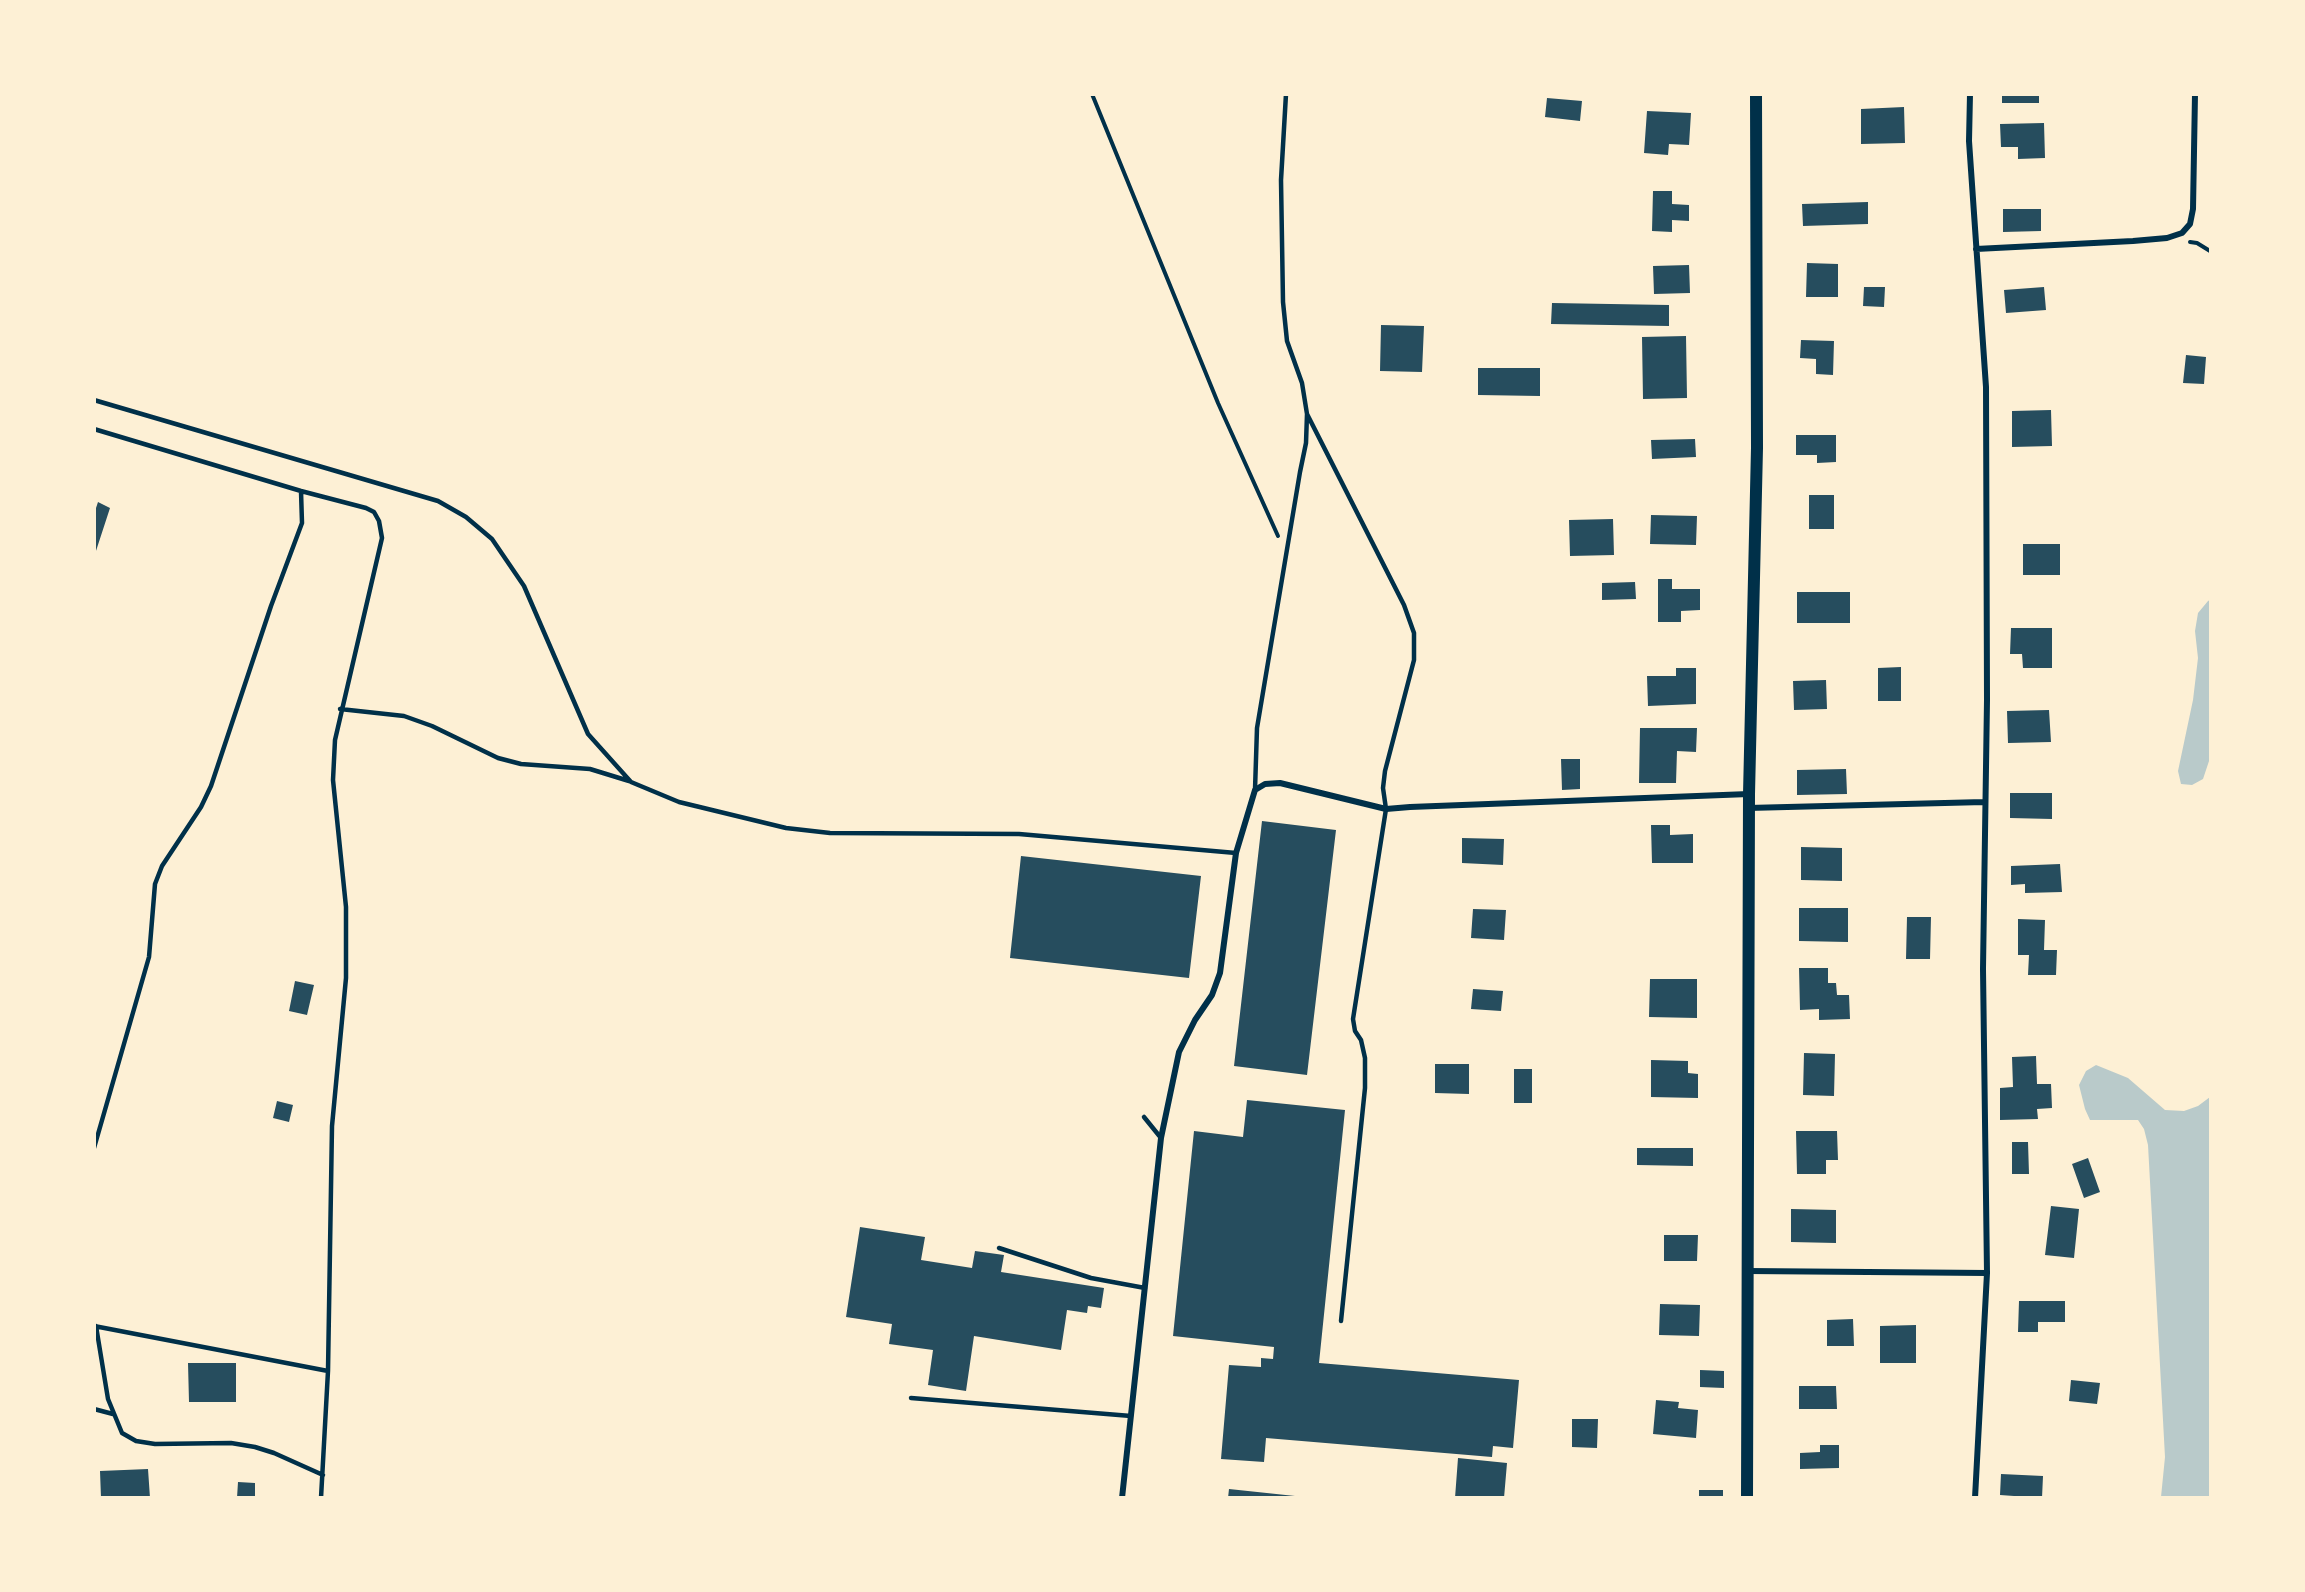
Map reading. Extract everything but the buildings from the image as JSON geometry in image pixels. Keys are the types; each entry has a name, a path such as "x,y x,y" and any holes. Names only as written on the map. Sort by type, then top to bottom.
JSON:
{"main road":[{"path":"1747,1497 1749,794 1757,448 1756,94"}],"street":[{"path":"1970,94 1968,141 1986,387 1987,700 1983,969 1987,1273 1975,1497"},
{"path":"1976,249 2133,241 2167,238 2182,233 2190,224 2193,209 2195,94"},
{"path":"1122,1497 1161,1138 1179,1052 1195,1020 1212,995 1220,973 1236,853 1255,790 1266,784 1280,783 1386,809 1749,794"},
{"path":"1749,808 1984,802"},
{"path":"1747,1271 1987,1273"}],"lane":[{"path":"1255,790 1257,728 1306,443 1307,414 1302,383 1287,341 1283,302 1281,180 1286,94"},
{"path":"94,400 438,501 466,517 492,539 524,586 588,734 631,782"},
{"path":"1307,414 1404,605 1414,633 1414,660 1384,771 1383,788 1386,809 1353,1019 1365,1058 1365,1088 1341,1321"},
{"path":"94,429 301,491 366,508 374,512 379,521 382,537 340,709 335,740 333,780 346,907 346,978 332,1126 328,1371 321,1497"},
{"path":"94,1148 149,957 155,884 162,866 201,807 211,786 271,606 302,523 301,491"},
{"path":"340,709 404,717 432,726 498,758 521,764 590,769 631,782 679,802 786,828 830,833 1019,834 1236,853"},
{"path":"1144,1117 1161,1138"},
{"path":"999,1248 1091,1278 1145,1288"},
{"path":"323,1475 255,1447 231,1443 155,1444 136,1441 122,1433 108,1399 95,1326 328,1371"},
{"path":"911,1398 1131,1416"},
{"path":"94,1409 113,1414"}],"path":[{"path":"1092,94 1218,403 1286,555"}],"shaded area":[{"path":"2210,600 2210,758 2203,779 2192,785 2181,784 2178,771 2193,700 2198,658 2195,631 2198,613"},
{"path":"2096,1065 2128,1078 2165,1110 2184,1111 2198,1106 2210,1097 2210,1497 2161,1497 2165,1457 2148,1145 2144,1129 2138,1120 2090,1120 2079,1085 2086,1071"}]}
